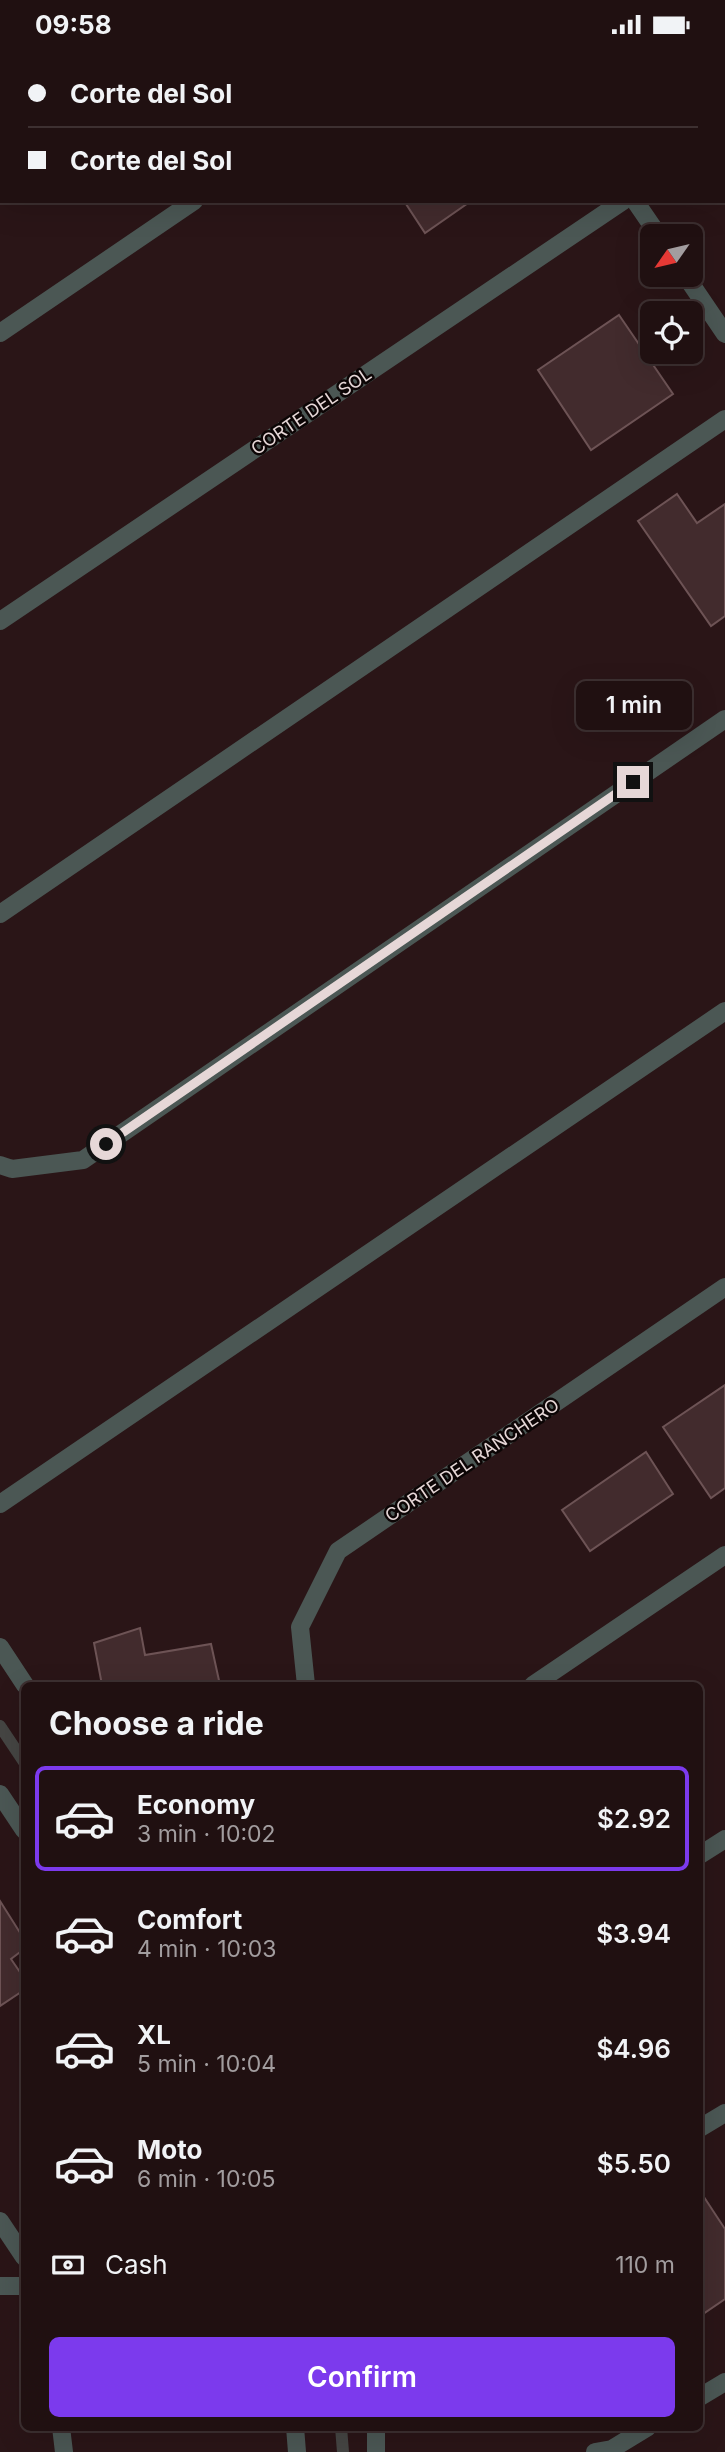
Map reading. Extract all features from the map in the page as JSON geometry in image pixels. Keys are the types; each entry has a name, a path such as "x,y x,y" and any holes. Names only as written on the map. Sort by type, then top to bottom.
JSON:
{"street":[{"path":"0,333 191,203"},
{"name":"CORTE DEL SOL","path":"0,621 620,203"},
{"path":"636,203 651,224"},
{"path":"693,287 725,334"},
{"path":"0,914 725,419"},
{"path":"0,1165 12,1169 83,1160 725,719"},
{"path":"0,1504 725,1011"},
{"name":"CORTE DEL RANCHERO","path":"306,1682 300,1627 338,1551 725,1287"},
{"path":"537,1682 725,1555"},
{"path":"0,1647 23,1682"},
{"path":"0,1794 21,1826"},
{"path":"703,1853 725,1839"},
{"path":"703,2126 725,2113"},
{"path":"0,2221 21,2252"},
{"path":"0,2286 21,2286"},
{"path":"703,2395 725,2382"},
{"path":"61,2431 64,2452"},
{"path":"295,2431 297,2452"},
{"path":"376,2431 376,2452"},
{"path":"595,2452 612,2449 641,2431"}],"building":[{"path":"405,203 468,203 425,233"},
{"path":"619,315 640,346 640,364 652,364 673,394 591,450 538,370"},
{"path":"677,494 697,523 725,504 725,616 711,626 638,521"},
{"path":"725,1385 725,1488 711,1498 663,1427"},
{"path":"646,1452 673,1494 590,1551 562,1510"},
{"path":"140,1628 145,1655 211,1644 219,1682 101,1682 94,1643"},
{"path":"0,1901 21,1934 21,1951 11,1959 21,1974 21,1992 0,2006"},
{"path":"703,2196 725,2229 725,2299 703,2314"}],"waterway":[{"path":"0,1726 21,1758"},
{"path":"341,2431 343,2452"}],"route":[{"path":"106,1144 633,782"}]}
